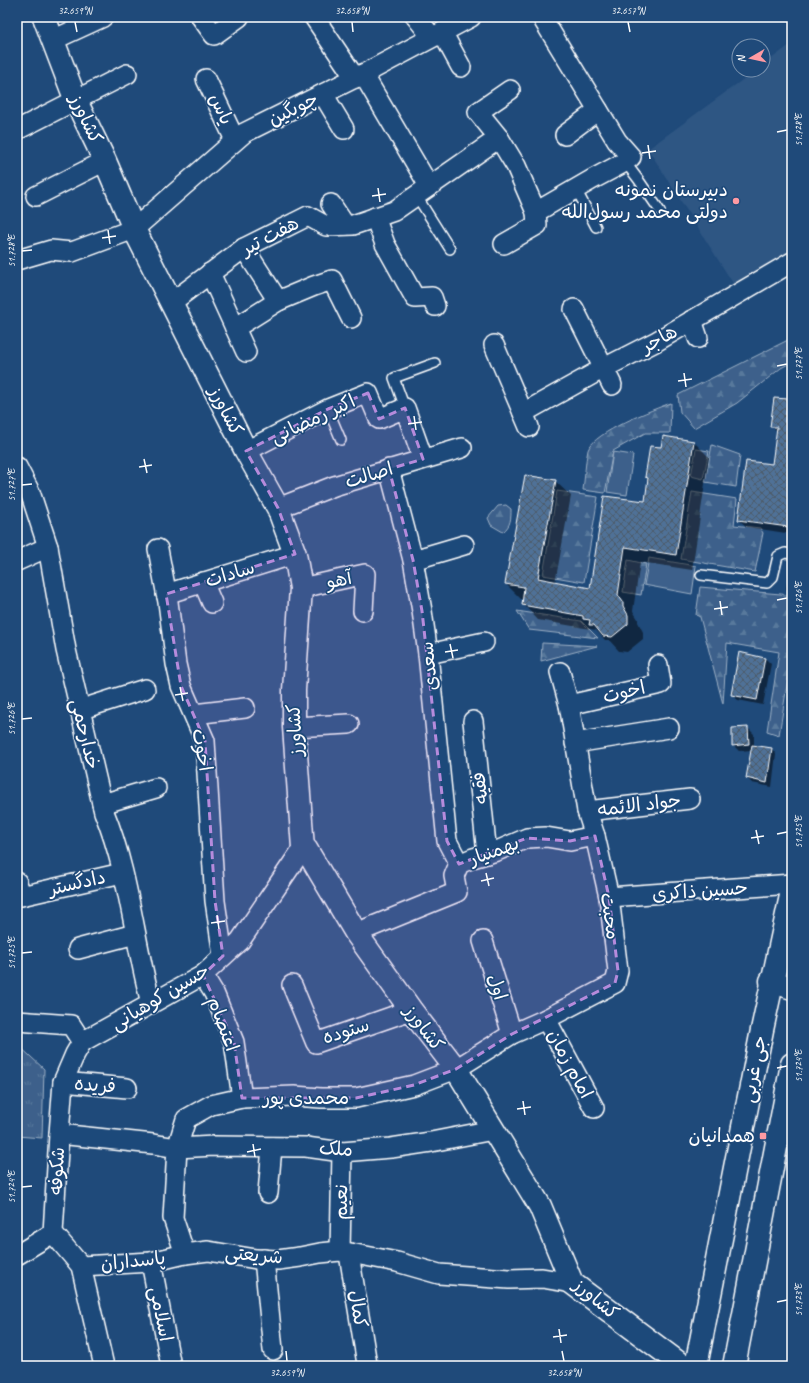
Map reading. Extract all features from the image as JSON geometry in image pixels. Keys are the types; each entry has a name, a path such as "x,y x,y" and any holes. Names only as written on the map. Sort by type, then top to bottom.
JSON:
{"street":[{"name":"کشاورز","path":"44,17 76,101 105,161 134,228 246,451 278,508 295,554 301,588 294,690 294,728 303,848 306,849 356,934 456,1069 540,1206 572,1283 683,1366"},
{"path":"53,40 103,17"},
{"path":"201,17 214,35 239,17"},
{"path":"314,17 359,76 423,191"},
{"path":"416,17 437,35 461,67"},
{"name":"چوبگین","path":"17,260 52,250 72,252 134,228 244,133 359,76 471,17"},
{"path":"536,212 625,162 631,157 617,141 598,110 546,18"},
{"path":"17,130 127,74"},
{"name":"یاس","path":"206,79 235,140"},
{"path":"504,244 537,225 536,212 516,166 499,138 478,112 510,90"},
{"path":"323,94 344,130"},
{"path":"565,135 598,110"},
{"name":"هفت تیر","path":"172,302 244,248 308,216 326,226 353,225 394,210 499,138"},
{"path":"36,196 105,161"},
{"path":"331,204 345,225"},
{"path":"375,217 385,244 415,298 432,297 435,306"},
{"path":"244,248 278,301"},
{"name":"هاجر","path":"494,345 526,420 604,368 657,341 792,262"},
{"path":"210,273 246,352"},
{"path":"235,328 278,301 332,280 351,318"},
{"path":"574,309 612,385"},
{"path":"692,320 698,338"},
{"name":"اکبر رمضانی","path":"246,451 328,409 368,393 379,418 406,408"},
{"path":"406,408 423,459"},
{"name":"اصالت","path":"278,508 334,486 462,448"},
{"name":"خدارحمی","path":"17,467 30,492 48,547 66,650 79,710 102,804 114,835 142,970 151,1003"},
{"name":"سعدی","path":"389,469 414,560 428,654 447,841 459,864"},
{"path":"414,560 464,545"},
{"path":"17,560 48,547"},
{"name":"اخوت","path":"158,549 176,664 181,686 205,741 215,901 223,956"},
{"name":"سادات","path":"166,594 295,554"},
{"name":"آهو","path":"301,588 364,574 363,611"},
{"path":"203,582 212,604"},
{"path":"428,654 484,642"},
{"name":"اخوت","path":"569,705 661,684 658,666"},
{"name":"محبت","path":"456,1069 512,1034 546,1019 616,983 618,971 609,897 595,836 587,812 569,705 560,672"},
{"path":"79,710 145,689"},
{"path":"194,714 245,708"},
{"name":"فقیه","path":"473,721 487,854"},
{"path":"294,728 349,724"},
{"path":"575,743 669,728"},
{"path":"102,804 156,788"},
{"name":"جواد الائمه","path":"587,812 690,799"},
{"name":"بهمنیار","path":"356,934 457,892 454,876 459,864 473,858 497,851 527,838 546,837 570,841 595,836"},
{"name":"حسین کوهیانی","path":"82,1042 203,975 240,941 303,848"},
{"name":"دادگستر","path":"17,882 21,896 122,873"},
{"name":"حسین ذاکری","path":"609,897 792,884"},
{"name":"جی غربی","path":"696,1366 772,981 792,891"},
{"path":"78,949 135,934"},
{"name":"اول","path":"483,941 512,1034"},
{"name":"اعتصام","path":"203,975 214,994 234,1042 242,1098"},
{"path":"772,981 792,988"},
{"name":"ستوده","path":"292,985 316,1043 411,1010"},
{"name":"امام زمان","path":"546,1019 594,1108"},
{"path":"17,1021 71,1026 82,1042"},
{"name":"شکوفه","path":"53,1233 63,1082 82,1042"},
{"name":"جی غربی","path":"734,1366 789,1095 792,1064"},
{"name":"محمدی پور","path":"177,1148 186,1119 211,1105 242,1098 294,1096 356,1098 414,1085 456,1069"},
{"name":"فریده","path":"63,1082 127,1088"},
{"name":"ملک","path":"177,1148 214,1146 306,1147 342,1152 391,1148 493,1130"},
{"path":"59,1134 177,1148 172,1218 185,1254"},
{"path":"268,1193 272,1147"},
{"name":"نعیم","path":"342,1152 345,1252"},
{"path":"17,1255 53,1233 81,1266 104,1366"},
{"name":"شریعتی","path":"185,1254 208,1251 278,1260 345,1252 397,1262 439,1274 509,1279 542,1278 572,1283"},
{"name":"کمال","path":"345,1252 366,1364"},
{"name":"پاسداران","path":"81,1266 152,1262 185,1254"},
{"path":"264,1259 273,1350"},
{"name":"اسلامی","path":"152,1262 171,1366"}],"lane":[{"path":"625,162 660,210"},
{"path":"576,189 596,227"},
{"path":"423,191 450,249"},
{"path":"406,408 394,378 435,363"},
{"path":"328,409 341,440"},
{"path":"701,575 767,583 773,578 778,556 786,553 792,554"}],"highlighted area":[{"path":"368,393 379,419 405,408 423,459 389,469 413,560 422,611 447,841 459,864 527,838 570,841 595,836 609,897 618,971 615,983 512,1034 456,1069 414,1085 356,1098 242,1098 234,1042 203,975 223,956 215,901 205,741 181,686 166,594 295,554 278,508 246,451 328,409"}],"shaded area":[{"name":"دبیرستان نمونه دولتی محمد رسول‌الله","path":"790,45 792,50 792,252 736,288 648,149 745,78 771,78 771,59"}],"green space":[{"path":"792,338 792,362 781,368 737,403 694,428 680,412 678,395"},
{"path":"671,403 670,433 645,433 613,451 605,493 583,490 588,450 593,443 601,436 625,422"},
{"path":"712,445 740,455 736,487 705,482"},
{"path":"696,449 709,451 703,479 691,476"},
{"path":"613,452 633,455 627,495 607,492"},
{"path":"557,491 598,497 584,582 543,575"},
{"path":"692,492 737,499 734,525 760,528 763,533 755,572 681,559"},
{"path":"506,505 511,509 511,519 508,527 503,532 491,525 488,518 498,506"},
{"path":"649,558 696,566 692,594 644,585"},
{"path":"628,560 646,564 641,595 623,592"},
{"path":"700,587 792,595 792,654 779,735 767,731 779,652 727,643 723,704 700,617 696,615"},
{"path":"517,611 581,621 598,638 529,630"},
{"path":"542,643 597,646 541,661"},
{"path":"17,1044 44,1069 42,1138 17,1136"}],"building":[{"path":"774,398 788,399 785,422 792,423 792,500 788,527 738,520 746,461 772,464 777,427 770,427"},
{"path":"663,436 694,441 676,555 625,547 618,595 623,602 623,606 628,615 628,624 612,637 603,636 594,625 589,625 590,620 583,619 583,616 522,605 524,587 505,584 525,475 556,480 538,578 590,588 604,496 645,501 648,478 645,477 650,446 661,447"},
{"path":"739,652 765,658 757,700 731,695"},
{"path":"748,727 749,744 732,746 732,728"},
{"path":"752,745 772,748 767,783 746,778"}],"place":[{"name":"دبیرستان نمونه دولتی محمد رسول‌الله","path":"736,201"},
{"name":"همدانیان","path":"763,1136"}]}
